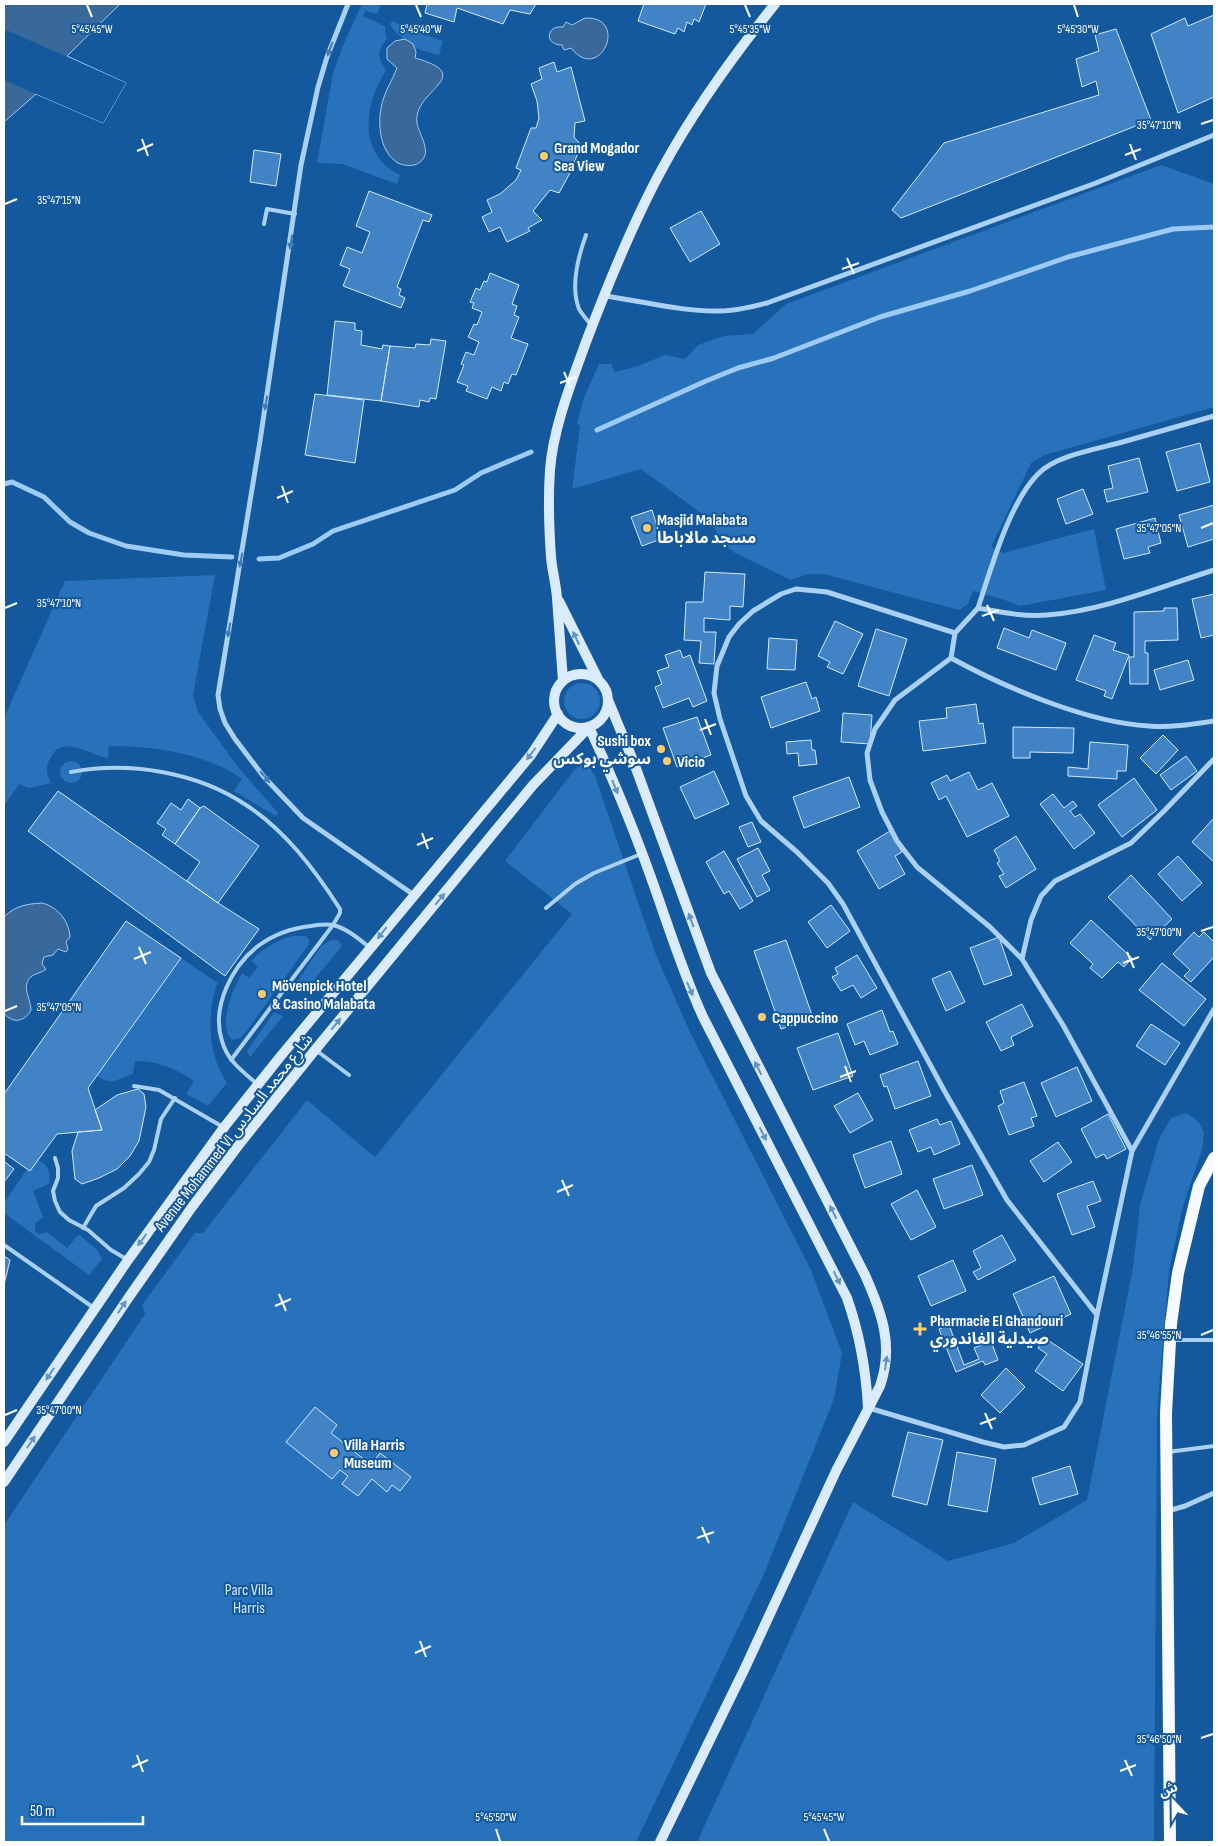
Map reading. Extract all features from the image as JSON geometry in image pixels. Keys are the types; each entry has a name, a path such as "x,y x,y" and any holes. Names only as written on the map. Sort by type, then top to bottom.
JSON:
{"main road":[{"path":"563,681 557,595 551,556 549,500 550,467 557,432 592,326 642,209 677,142 728,64 775,4"},
{"path":"557,595 586,658 607,692 608,700 607,709 603,717 589,727 571,726 563,721 555,705 557,688 571,676 580,674 590,675 598,679"},
{"path":"608,700 634,763 711,973 865,1275 877,1304 888,1350 887,1362 880,1386 836,1471 745,1668 660,1842"},
{"name":"Avenue Mohammed VI شارع محمد السادس","path":"4,1442 94,1308 224,1128 531,755 558,714"},
{"path":"589,727 608,768 642,854 687,982 703,1017 847,1298 863,1352 868,1408"},
{"name":"Avenue Mohammed VI شارع محمد السادس","path":"4,1482 192,1207 315,1050 533,785 589,727"},
{"path":"1170,1842 1166,1413 1170,1340 1182,1254 1199,1186 1214,1158"}],"street":[{"path":"348,4 327,57 311,114 301,165 245,538 218,694 220,709 225,723 235,739 264,777 303,818 414,895"},
{"path":"604,296 700,311 744,309 766,303 1096,183 1214,135"},
{"path":"1132,1151 1063,1026 1022,959 990,927 917,867 893,834 870,780 867,753 875,729 896,700 951,658 955,633 978,608 1000,541 1029,485 1037,474 1046,466 1214,416"},
{"path":"978,608 1015,614 1047,615 1108,605 1214,570"},
{"path":"955,633 828,592 796,589 781,594 753,611 734,630 729,637 717,666 714,693 720,719 746,796 761,821 828,883 842,904 944,1092 1007,1200 1097,1315"},
{"path":"951,658 987,677 1058,705 1102,719 1150,726 1214,720"},
{"path":"1022,959 1031,920 1041,896 1055,881 1131,842 1164,812 1214,759"},
{"path":"868,1408 1004,1447 1024,1445 1064,1427 1080,1402 1132,1151 1214,1009"},
{"path":"1168,1511 1185,1506 1214,1493"}],"lane":[{"path":"264,224 267,209 295,214"},
{"path":"586,235 579,254 576,284 580,309 592,326"},
{"path":"71,772 110,767 151,770 190,779 226,794 247,805 280,833 305,860 340,908 340,913 333,925 231,1060"},
{"path":"546,908 575,884 594,873 642,854"},
{"path":"258,1085 231,1060 221,1038 220,1015 224,995 234,973 251,952 275,936 304,926 333,925 346,931 371,948"},
{"path":"315,1050 349,1076"},
{"path":"134,1086 159,1090 224,1128"},
{"path":"83,1228 96,1206 124,1188 149,1162 154,1150 161,1119 175,1098"},
{"path":"55,1158 58,1178 53,1191 60,1212 111,1250 128,1260"},
{"path":"4,1245 94,1308"},
{"path":"1170,1340 1214,1340"},
{"path":"1166,1452 1214,1446"}],"green space":[{"path":"362,4 381,4 377,14 366,11 363,16 386,27 387,39 381,47 379,54 386,70 373,98 369,113 369,128 371,142 377,155 386,166 400,175 397,184 342,164 317,163 333,73"},
{"path":"393,21 406,28 443,41 439,55 421,50 407,42 390,24"},
{"path":"1161,165 1214,184 1214,407 1045,455 1031,463 991,547 1003,553 1094,529 1106,590 1020,606 973,591 968,604 959,610 824,574 808,574 791,580 735,553 725,545 712,524 702,514 641,469 572,489 580,426 577,424 583,400 599,364 611,364 615,372 638,366 665,355 685,359 698,345 724,336 753,334 786,304"},
{"path":"215,575 193,695 198,712 238,767 278,813 276,816 234,791 242,779 228,770 195,757 178,753 126,746 109,746 108,758 70,746 56,750 47,767 51,783 29,788 19,784 4,806 4,718 65,581"},
{"path":"582,683 595,688 600,701 595,714 582,719 569,714 564,701 569,688"},
{"path":"71,761 79,764 82,772 79,780 71,783 63,780 60,772 63,764"},
{"name":"Parc Villa Harris","path":"587,764 595,776 656,955 689,1030 811,1270 842,1353 834,1399 764,1574 636,1842 4,1842 4,1525 145,1314 142,1305 195,1233 203,1233 307,1100 375,1157 572,914 505,861 575,769"},
{"path":"293,936 306,936 309,944 246,1032 240,1038 232,1040 226,1025 226,1016 231,997 242,973 249,978 258,967 251,961 275,943"},
{"path":"331,940 338,940 342,946 304,992 295,985 321,946"},
{"path":"181,958 218,983 211,1011 211,1036 216,1060 227,1083 208,1106 186,1094 194,1081 180,1072 159,1064 135,1061 133,1074 115,1081 107,1081 97,1076"},
{"path":"274,1012 283,1016 250,1057 247,1051"},
{"path":"1186,1113 1198,1121 1204,1132 1202,1150 1183,1206 1169,1271 1157,1413 1154,1842 697,1842 853,1502 948,1561 1014,1543 1087,1500 1133,1268 1140,1205 1159,1139 1171,1118"},
{"path":"38,1160 47,1167 50,1180 49,1184 33,1191 43,1217 35,1224 35,1231 39,1234 47,1232 67,1248 80,1235 98,1251 102,1259 89,1275 4,1213 4,1203 27,1169 30,1171"}],"shaded area":[{"path":"4,4 120,4 67,56 126,83 103,123 36,94 4,122"},
{"path":"585,18 599,20 606,27 608,36 606,46 600,54 592,59 582,57 571,48 564,50 562,45 552,42 549,35 553,29 563,27 566,22 572,25"},
{"path":"405,39 413,44 416,52 415,58 433,65 442,71 442,78 438,85 418,111 417,123 425,148 424,158 415,165 409,166 398,163 386,151 380,125 383,100 397,68 387,59 387,48 395,41"},
{"path":"42,903 58,911 65,920 70,937 66,942 68,949 66,952 58,949 53,955 44,957 42,964 46,969 32,976 26,988 31,1010 22,1019 14,1020 7,1017 4,1013 4,917 12,910 21,906"}],"pier":[{"path":"4,29 126,83 103,123 4,80"}],"building":[{"path":"427,4 536,4 530,14 510,10 503,24 457,8 454,22 425,13"},
{"path":"644,4 706,4 699,22 694,19 692,25 687,22 684,32 678,28 675,34 638,21"},
{"path":"1214,15 1214,97 1178,113 1151,34 1185,18 1188,26"},
{"path":"1116,29 1151,120 901,218 892,210 944,143 1099,95 1096,81 1082,87 1076,59 1099,51 1095,35"},
{"path":"554,62 557,72 571,67 585,121 575,123 574,137 581,145 571,171 559,193 550,190 533,211 542,220 528,228 530,231 507,242 500,227 489,232 482,217 492,212 487,200 500,194 516,180 521,170 516,168 531,128 536,128 539,118 537,101 531,84 542,79 539,68"},
{"path":"254,150 281,154 276,186 250,182"},
{"path":"369,191 432,215 429,222 423,220 397,287 401,289 399,295 405,298 401,308 343,286 350,269 340,265 347,247 362,253 370,232 356,226"},
{"path":"701,211 720,244 690,262 670,228"},
{"path":"490,273 519,285 512,304 517,306 514,315 519,317 511,338 528,344 516,375 512,374 508,384 504,382 501,391 492,387 487,399 466,391 468,386 457,382 464,365 461,364 466,352 474,355 479,342 468,337 474,324 477,325 482,312 472,308 474,303 470,302 476,288 480,290 484,281 487,282"},
{"path":"335,321 355,323 355,330 362,331 361,345 382,349 383,345 390,346 381,401 327,395"},
{"path":"431,339 446,341 436,399 430,398 429,402 420,400 419,407 381,401 390,346 415,348 416,344 430,345"},
{"path":"315,394 364,400 355,463 305,455"},
{"path":"1200,443 1210,482 1177,491 1166,452"},
{"path":"1139,458 1148,492 1107,502 1104,490 1113,488 1108,466"},
{"path":"1083,489 1093,514 1066,524 1057,499"},
{"path":"1214,505 1214,539 1188,547 1179,515"},
{"name":"Masjid Malabata مسجد مالاباطا","path":"652,510 661,539 642,546 631,517"},
{"path":"1155,518 1161,543 1148,547 1150,553 1124,559 1116,529"},
{"path":"705,572 745,574 743,607 730,606 730,620 704,618 704,632 716,632 714,664 699,663 701,641 684,640 686,602 703,602"},
{"path":"1214,594 1214,635 1201,638 1192,599"},
{"path":"1164,608 1177,608 1178,640 1145,641 1145,653 1148,653 1148,684 1130,684 1129,657 1134,657 1134,612 1164,611"},
{"path":"835,621 863,634 843,674 827,667 830,662 818,656"},
{"path":"1004,628 1029,638 1032,630 1066,643 1056,670 997,648"},
{"path":"876,629 907,639 889,696 858,686"},
{"path":"1094,635 1116,643 1113,650 1129,655 1112,699 1104,696 1106,691 1076,680"},
{"path":"769,638 797,640 795,670 767,669"},
{"path":"680,650 683,658 690,655 707,701 693,707 689,698 663,708 655,687 662,684 657,671 669,667 665,655"},
{"path":"1188,660 1194,680 1160,690 1154,670"},
{"path":"806,682 812,699 816,697 820,711 771,728 761,697"},
{"path":"976,704 979,724 983,723 986,743 923,751 919,721 947,718 946,708"},
{"path":"843,713 872,715 870,744 841,742"},
{"path":"697,717 711,755 677,767 663,728"},
{"path":"1013,727 1074,728 1073,753 1030,752 1030,758 1013,758"},
{"path":"1163,735 1178,750 1156,774 1140,758"},
{"path":"811,740 817,764 799,766 798,753 787,754 786,742"},
{"path":"1090,742 1128,745 1126,771 1117,771 1117,779 1068,776 1068,767 1088,769"},
{"path":"1186,756 1197,771 1171,790 1160,775"},
{"path":"714,771 729,804 695,819 680,787"},
{"path":"969,772 978,790 992,783 1009,816 967,837 946,796 939,800 931,783 947,775 950,781"},
{"path":"849,777 860,807 804,828 793,797"},
{"path":"1134,778 1157,810 1122,837 1098,805"},
{"path":"58,791 218,903 259,929 225,976 28,831"},
{"path":"1053,794 1064,808 1073,801 1077,806 1070,811 1075,817 1080,814 1095,833 1074,849 1040,804"},
{"path":"188,799 200,808 175,844 162,835 166,829 157,823 171,803 181,810"},
{"path":"204,806 259,846 218,903 187,881 200,862 175,844 200,808"},
{"path":"1214,818 1214,860 1213,861 1192,842"},
{"path":"752,822 761,842 748,847 739,827"},
{"path":"890,831 902,852 895,856 905,874 879,889 857,851"},
{"path":"1016,836 1036,869 1006,888 999,876 1004,874 997,863 1000,861 994,850"},
{"path":"758,848 770,871 762,875 770,890 757,897 737,859"},
{"path":"724,851 753,901 740,909 729,891 724,894 706,862"},
{"path":"1178,856 1202,883 1182,901 1158,874"},
{"path":"1131,875 1172,919 1150,940 1108,897"},
{"path":"831,905 850,931 827,948 808,922"},
{"path":"1091,920 1132,958 1124,967 1118,962 1102,978 1090,968 1093,964 1070,943"},
{"path":"126,921 181,958 88,1088 102,1130 57,1134 30,1171 4,1153 4,1094"},
{"path":"1194,932 1199,937 1204,932 1214,942 1214,957 1191,982 1184,976 1190,970 1173,954"},
{"path":"999,937 1012,975 984,985 970,948"},
{"path":"786,940 813,1018 781,1029 754,951"},
{"path":"857,955 877,988 861,998 853,985 841,991 832,977 838,974 835,968"},
{"path":"1162,963 1206,999 1184,1026 1139,990"},
{"path":"950,971 965,1002 946,1011 932,979"},
{"path":"1022,1004 1033,1026 1011,1037 1014,1045 1001,1051 986,1022"},
{"path":"882,1010 890,1032 893,1031 898,1044 870,1055 864,1041 855,1045 847,1024"},
{"path":"1151,1024 1180,1043 1165,1065 1136,1046"},
{"path":"838,1033 853,1076 813,1090 797,1048"},
{"path":"918,1061 931,1096 895,1109 887,1086 884,1087 880,1075"},
{"path":"1077,1067 1092,1101 1056,1117 1041,1083"},
{"path":"1024,1082 1037,1116 1031,1118 1034,1126 1009,1135 998,1106 1004,1103 1000,1091"},
{"path":"138,1089 144,1094 146,1107 139,1141 130,1156 117,1169 82,1184 75,1179 72,1151 78,1132 102,1130 95,1110 117,1095"},
{"path":"858,1093 873,1120 850,1133 834,1106"},
{"path":"1108,1114 1126,1149 1107,1159 1104,1154 1096,1158 1081,1129"},
{"path":"937,1119 940,1125 951,1121 960,1144 934,1155 931,1147 918,1152 909,1130"},
{"path":"891,1141 902,1174 865,1188 853,1155"},
{"path":"1058,1142 1072,1162 1044,1182 1030,1161"},
{"path":"5,1162 14,1169 4,1182 4,1164"},
{"path":"972,1165 983,1195 944,1209 933,1179"},
{"path":"1093,1181 1101,1201 1087,1206 1095,1227 1072,1235 1057,1194"},
{"path":"917,1190 936,1227 911,1240 891,1204"},
{"path":"1002,1235 1016,1260 978,1280 973,1272 981,1268 973,1251"},
{"path":"4,1256 10,1260 4,1285"},
{"path":"953,1260 966,1291 931,1306 918,1276"},
{"path":"1054,1276 1071,1314 1030,1333 1013,1294"},
{"path":"949,1325 964,1365 979,1359 974,1348 991,1341 998,1360 985,1365 983,1361 956,1372 939,1329"},
{"path":"1045,1338 1083,1364 1063,1391 1035,1371 1047,1354 1038,1348"},
{"path":"1006,1368 1025,1387 1000,1413 981,1395"},
{"path":"315,1407 337,1425 331,1433 371,1465 380,1453 411,1477 400,1491 392,1485 387,1492 372,1479 358,1496 342,1484 348,1476 340,1470 332,1479 286,1442"},
{"path":"908,1432 943,1440 927,1505 892,1496"},
{"path":"957,1452 996,1459 987,1512 948,1505"},
{"path":"1070,1466 1078,1494 1040,1505 1032,1478"}],"waterway":[{"path":"597,430 738,368 774,358 880,317 970,291 1068,257 1173,229 1214,227"},
{"path":"259,559 279,558 313,544 333,531 455,490 481,473 531,452"},
{"path":"4,484 12,482 44,497 70,522 89,533 126,546 184,555 232,557"}],"place":[{"name":"Grand Mogador Sea View","path":"544,156"},
{"name":"Masjid Malabata مسجد مالاباطا","path":"647,528"},
{"name":"Sushi box سوشي بوكس","path":"661,749"},
{"name":"Vicio","path":"667,761"},
{"name":"Mövenpick Hotel & Casino Malabata","path":"262,994"},
{"name":"Cappuccino","path":"762,1017"},
{"name":"Pharmacie El Ghandouri صيدلية الغاندوري","path":"920,1329"},
{"name":"Villa Harris Museum","path":"334,1453"}]}
